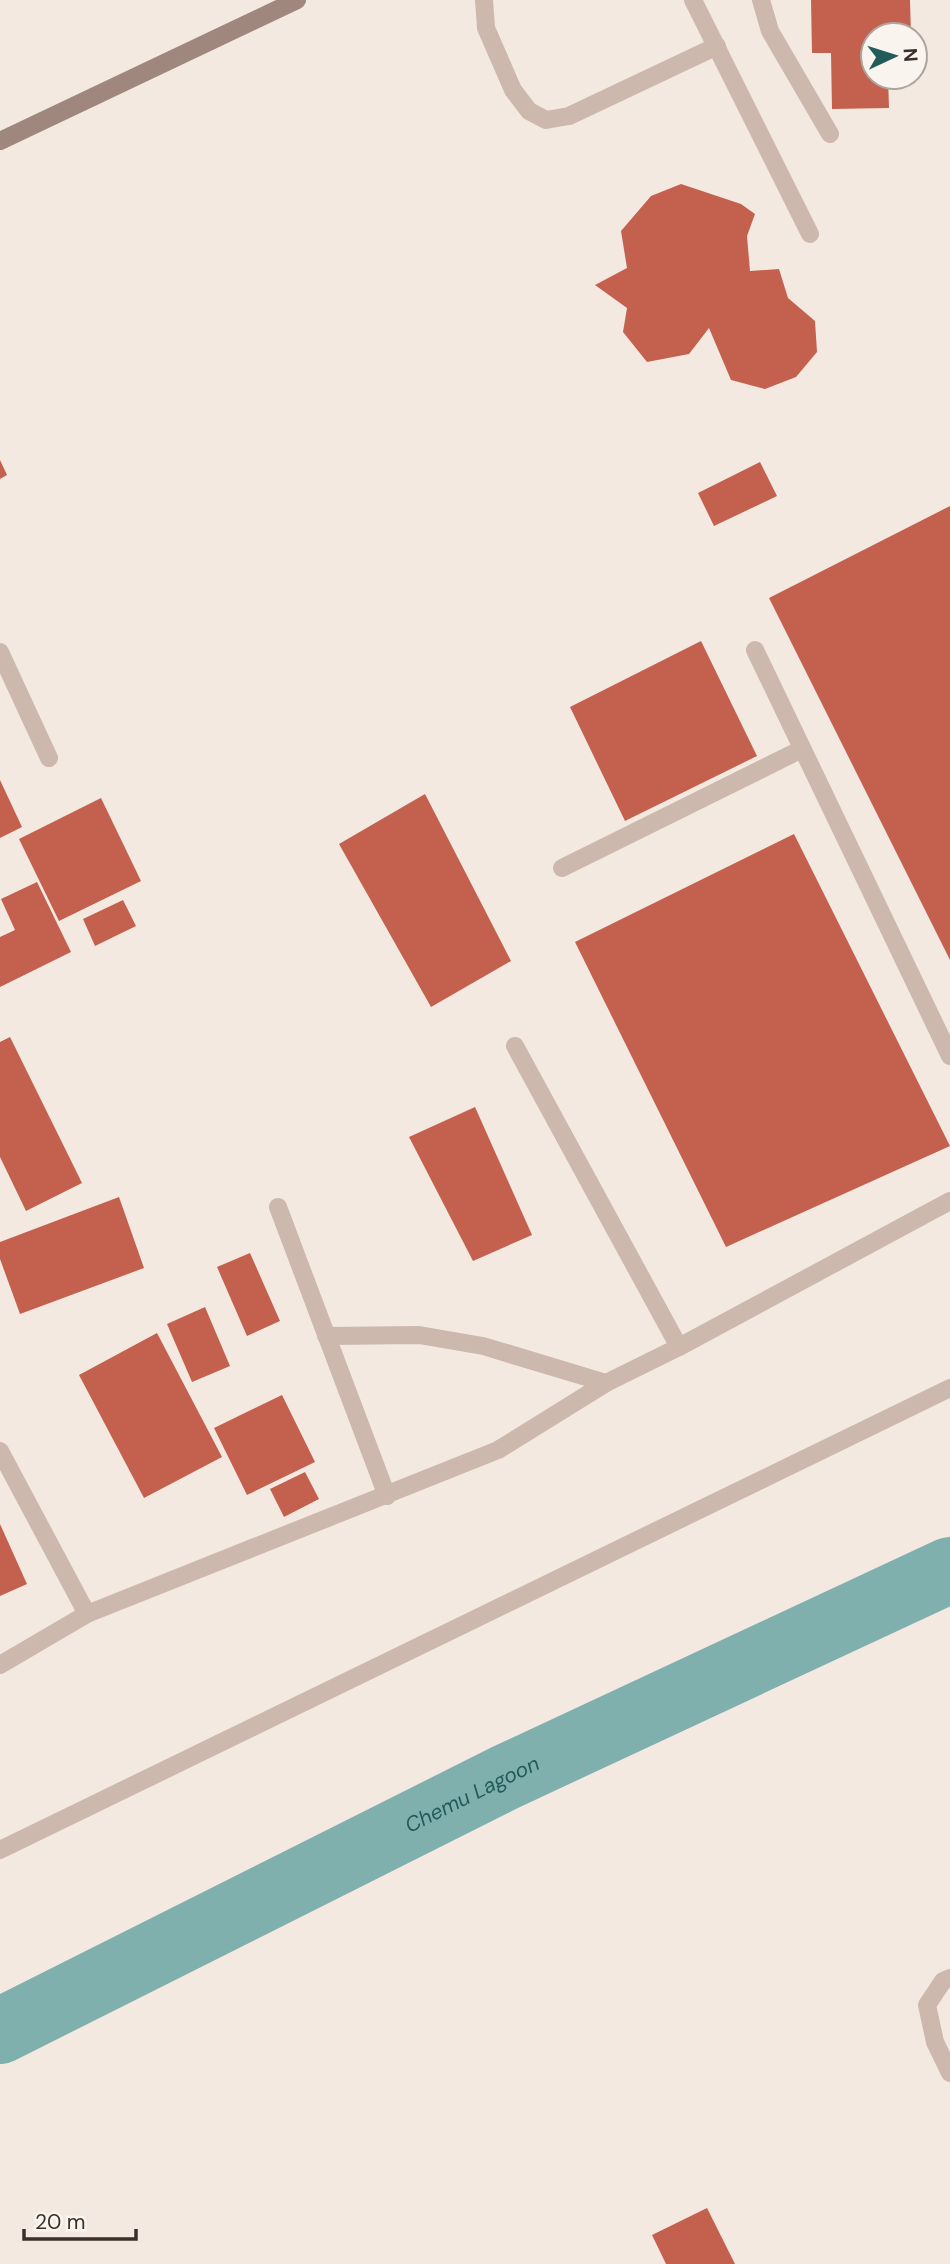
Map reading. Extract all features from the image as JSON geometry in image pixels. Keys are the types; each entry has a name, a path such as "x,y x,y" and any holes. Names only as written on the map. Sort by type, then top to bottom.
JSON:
{"street":[{"path":"0,141 297,0"},
{"path":"484,0 486,28 513,90 528,111 547,120 569,116 717,46"},
{"path":"694,0 810,234"},
{"path":"761,0 770,31 830,134"},
{"path":"755,650 950,1056"},
{"path":"0,652 49,758"},
{"path":"562,868 802,749"},
{"path":"514,1046 679,1348"},
{"path":"0,1665 87,1614 498,1450 606,1383 679,1348 950,1201"},
{"path":"278,1207 387,1496"},
{"path":"326,1336 419,1335 483,1346 606,1383"},
{"path":"0,1850 950,1388"},
{"path":"0,1451 87,1614"},
{"path":"950,1978 943,1981 927,2005 935,2042 950,2073"}],"building":[{"path":"811,0 910,0 911,21 859,21 859,91 888,91 889,108 832,109 831,53 812,53"},
{"path":"681,184 741,204 755,214 747,236 750,271 779,269 788,298 815,321 817,352 796,377 765,389 731,380 709,328 689,354 647,362 623,332 627,308 595,285 627,268 621,231 651,196"},
{"path":"0,460 7,475 0,479"},
{"path":"760,462 777,496 714,526 698,493"},
{"path":"950,506 950,960 769,598"},
{"path":"701,641 757,756 625,821 570,707"},
{"path":"0,780 22,827 0,838"},
{"path":"425,794 511,961 431,1007 339,844"},
{"path":"101,798 141,881 59,921 19,839"},
{"path":"794,834 950,1146 726,1247 575,942"},
{"path":"37,882 71,952 0,987 0,937 15,930 1,899"},
{"path":"123,900 136,926 95,946 83,919"},
{"path":"10,1037 82,1183 26,1211 0,1157 0,1042"},
{"path":"475,1107 532,1235 473,1261 409,1137"},
{"path":"119,1197 144,1268 20,1314 0,1259 0,1242"},
{"path":"250,1253 280,1321 247,1336 217,1267"},
{"path":"205,1307 230,1366 192,1382 167,1324"},
{"path":"157,1333 222,1457 144,1498 79,1375"},
{"path":"282,1395 315,1462 247,1495 214,1428"},
{"path":"305,1472 319,1499 284,1517 270,1489"},
{"path":"0,1524 27,1584 0,1596"},
{"path":"707,2208 735,2264 666,2264 652,2235"}],"waterway":[{"name":"Chemu Lagoon","path":"0,2031 504,1778 950,1570"}]}
